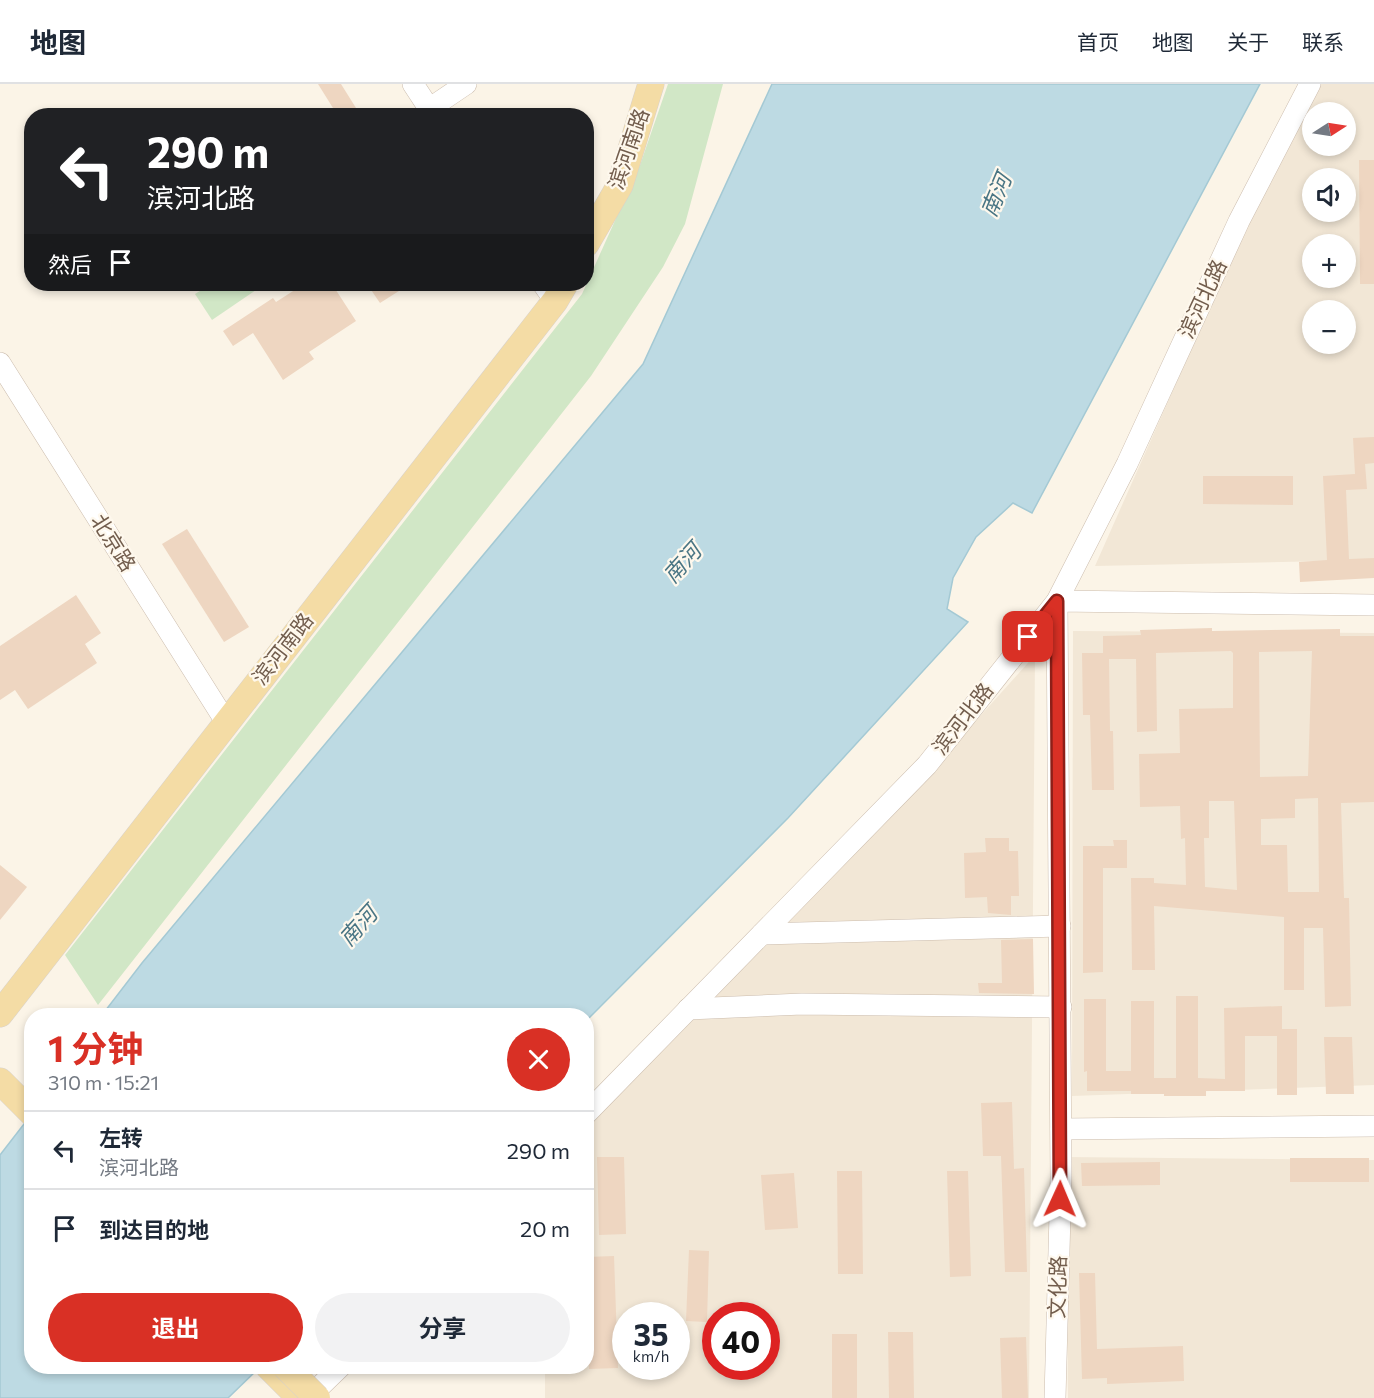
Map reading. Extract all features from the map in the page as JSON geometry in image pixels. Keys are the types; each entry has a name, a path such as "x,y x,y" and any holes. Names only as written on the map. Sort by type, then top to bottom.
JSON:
{"main road":[{"name":"滨河南路","path":"594,230 620,185 651,84"},
{"name":"滨河南路","path":"0,1014 226,722 552,291"},
{"path":"2,1090 24,1107"},
{"path":"2,1090 24,1120"},
{"path":"276,1374 300,1398"},
{"path":"293,1374 317,1398"}],"street":[{"path":"413,84 428,108"},
{"path":"436,108 465,84"},
{"name":"滨河北路","path":"594,1106 927,765 1057,601 1127,464 1239,221 1310,84"},
{"name":"北京路","path":"0,363 226,722"},
{"path":"1057,601 1374,605"},
{"name":"文化路","path":"1055,1398 1061,1129 1057,601"},
{"path":"762,934 1060,926"},
{"path":"688,1010 802,1005 1061,1007"},
{"path":"1061,1129 1374,1126"},
{"path":"308,1398 333,1374"}],"shaded area":[{"path":"1304,84 1374,84 1374,560 1095,566 1297,111"},
{"path":"1073,631 1374,633 1374,1085 1072,1096"},
{"path":"1035,655 1029,1398 545,1398 545,1374 594,1374 594,1113 885,822"},
{"path":"1066,1157 1374,1160 1374,1398 1068,1398"}],"green space":[{"path":"668,84 723,84 685,224 663,267 591,376 98,1005 65,955 583,291 594,291 594,267 640,165"},
{"path":"200,291 255,291 212,320 195,294"}],"water":[{"name":"南河","path":"772,84 1260,84 1032,513 1013,503 976,537 953,578 947,609 968,622 788,818 594,1013 594,1008 107,1008 142,963 643,364"},
{"path":"24,1124 24,1374 253,1374 228,1398 0,1398 0,1155"}],"building":[{"path":"318,84 341,84 356,108 333,108"},
{"path":"1359,160 1374,160 1374,284 1360,284"},
{"path":"293,291 337,291 356,321 309,352 314,359 283,380 253,333 233,346 223,331 273,298 276,302"},
{"path":"372,291 399,291 380,303"},
{"path":"1374,437 1374,463 1365,464 1367,489 1346,490 1349,559 1374,558 1374,578 1300,582 1299,562 1327,560 1323,476 1355,474 1353,438"},
{"path":"1203,476 1293,476 1293,505 1203,504"},
{"path":"187,529 249,627 224,642 162,544"},
{"path":"76,595 101,633 85,644 97,663 28,709 15,690 0,700 0,646"},
{"path":"1340,629 1340,636 1374,636 1374,802 1341,803 1344,898 1349,898 1351,1006 1325,1007 1323,928 1304,928 1304,990 1284,990 1284,917 1154,906 1155,970 1132,970 1131,878 1154,878 1154,883 1186,885 1185,838 1181,839 1180,806 1140,807 1139,754 1180,753 1179,709 1233,708 1233,653 1231,651 1156,653 1157,731 1137,732 1136,659 1109,659 1114,790 1092,790 1090,715 1083,715 1082,653 1103,653 1103,636 1141,635 1140,630","holes":["1312,651 1308,776 1260,777 1259,652","1318,798 1319,892 1288,892 1287,845 1261,845 1261,819 1295,818 1295,799","1209,801 1234,801 1237,890 1205,887 1204,838 1209,838"]},
{"path":"985,838 1009,838 1009,851 1018,851 1019,896 1011,896 1011,915 988,913 987,897 965,898 964,853 986,852"},
{"path":"1113,840 1127,840 1127,868 1103,868 1103,972 1083,973 1083,846 1114,846"},
{"path":"0,865 27,887 0,920"},
{"path":"1033,939 1034,994 979,993 978,983 1002,983 1001,940"},
{"path":"1176,996 1198,996 1198,1078 1225,1079 1224,1008 1282,1006 1282,1029 1297,1029 1297,1095 1277,1095 1277,1036 1245,1036 1245,1091 1206,1091 1206,1096 1164,1096 1164,1094 1131,1094 1131,1091 1087,1091 1087,1071 1084,1072 1084,999 1106,999 1106,1071 1131,1071 1131,1001 1154,1001 1154,1078 1176,1078"},
{"path":"1324,1037 1352,1037 1354,1094 1326,1094"},
{"path":"1012,1102 1014,1169 1024,1168 1027,1272 1005,1272 1001,1156 983,1156 981,1103"},
{"path":"597,1157 624,1157 626,1234 599,1235"},
{"path":"1290,1158 1369,1158 1369,1182 1290,1182"},
{"path":"1160,1162 1160,1185 1082,1186 1081,1163"},
{"path":"837,1171 862,1171 863,1274 838,1274"},
{"path":"947,1171 968,1171 971,1276 950,1277"},
{"path":"794,1173 798,1228 765,1230 761,1175"},
{"path":"689,1250 709,1251 708,1302 702,1302 702,1322 690,1321 690,1302 687,1302"},
{"path":"614,1256 616,1302 612,1302 612,1368 594,1369 594,1257"},
{"path":"1079,1273 1095,1273 1097,1349 1183,1346 1184,1381 1107,1384 1107,1378 1082,1379"},
{"path":"888,1332 913,1332 914,1398 889,1398"},
{"path":"832,1334 857,1334 857,1398 832,1398"},
{"path":"1026,1337 1028,1398 1002,1398 1000,1338"}],"route":[{"path":"1028,637 1057,601 1061,1028 1060,1199"}]}
